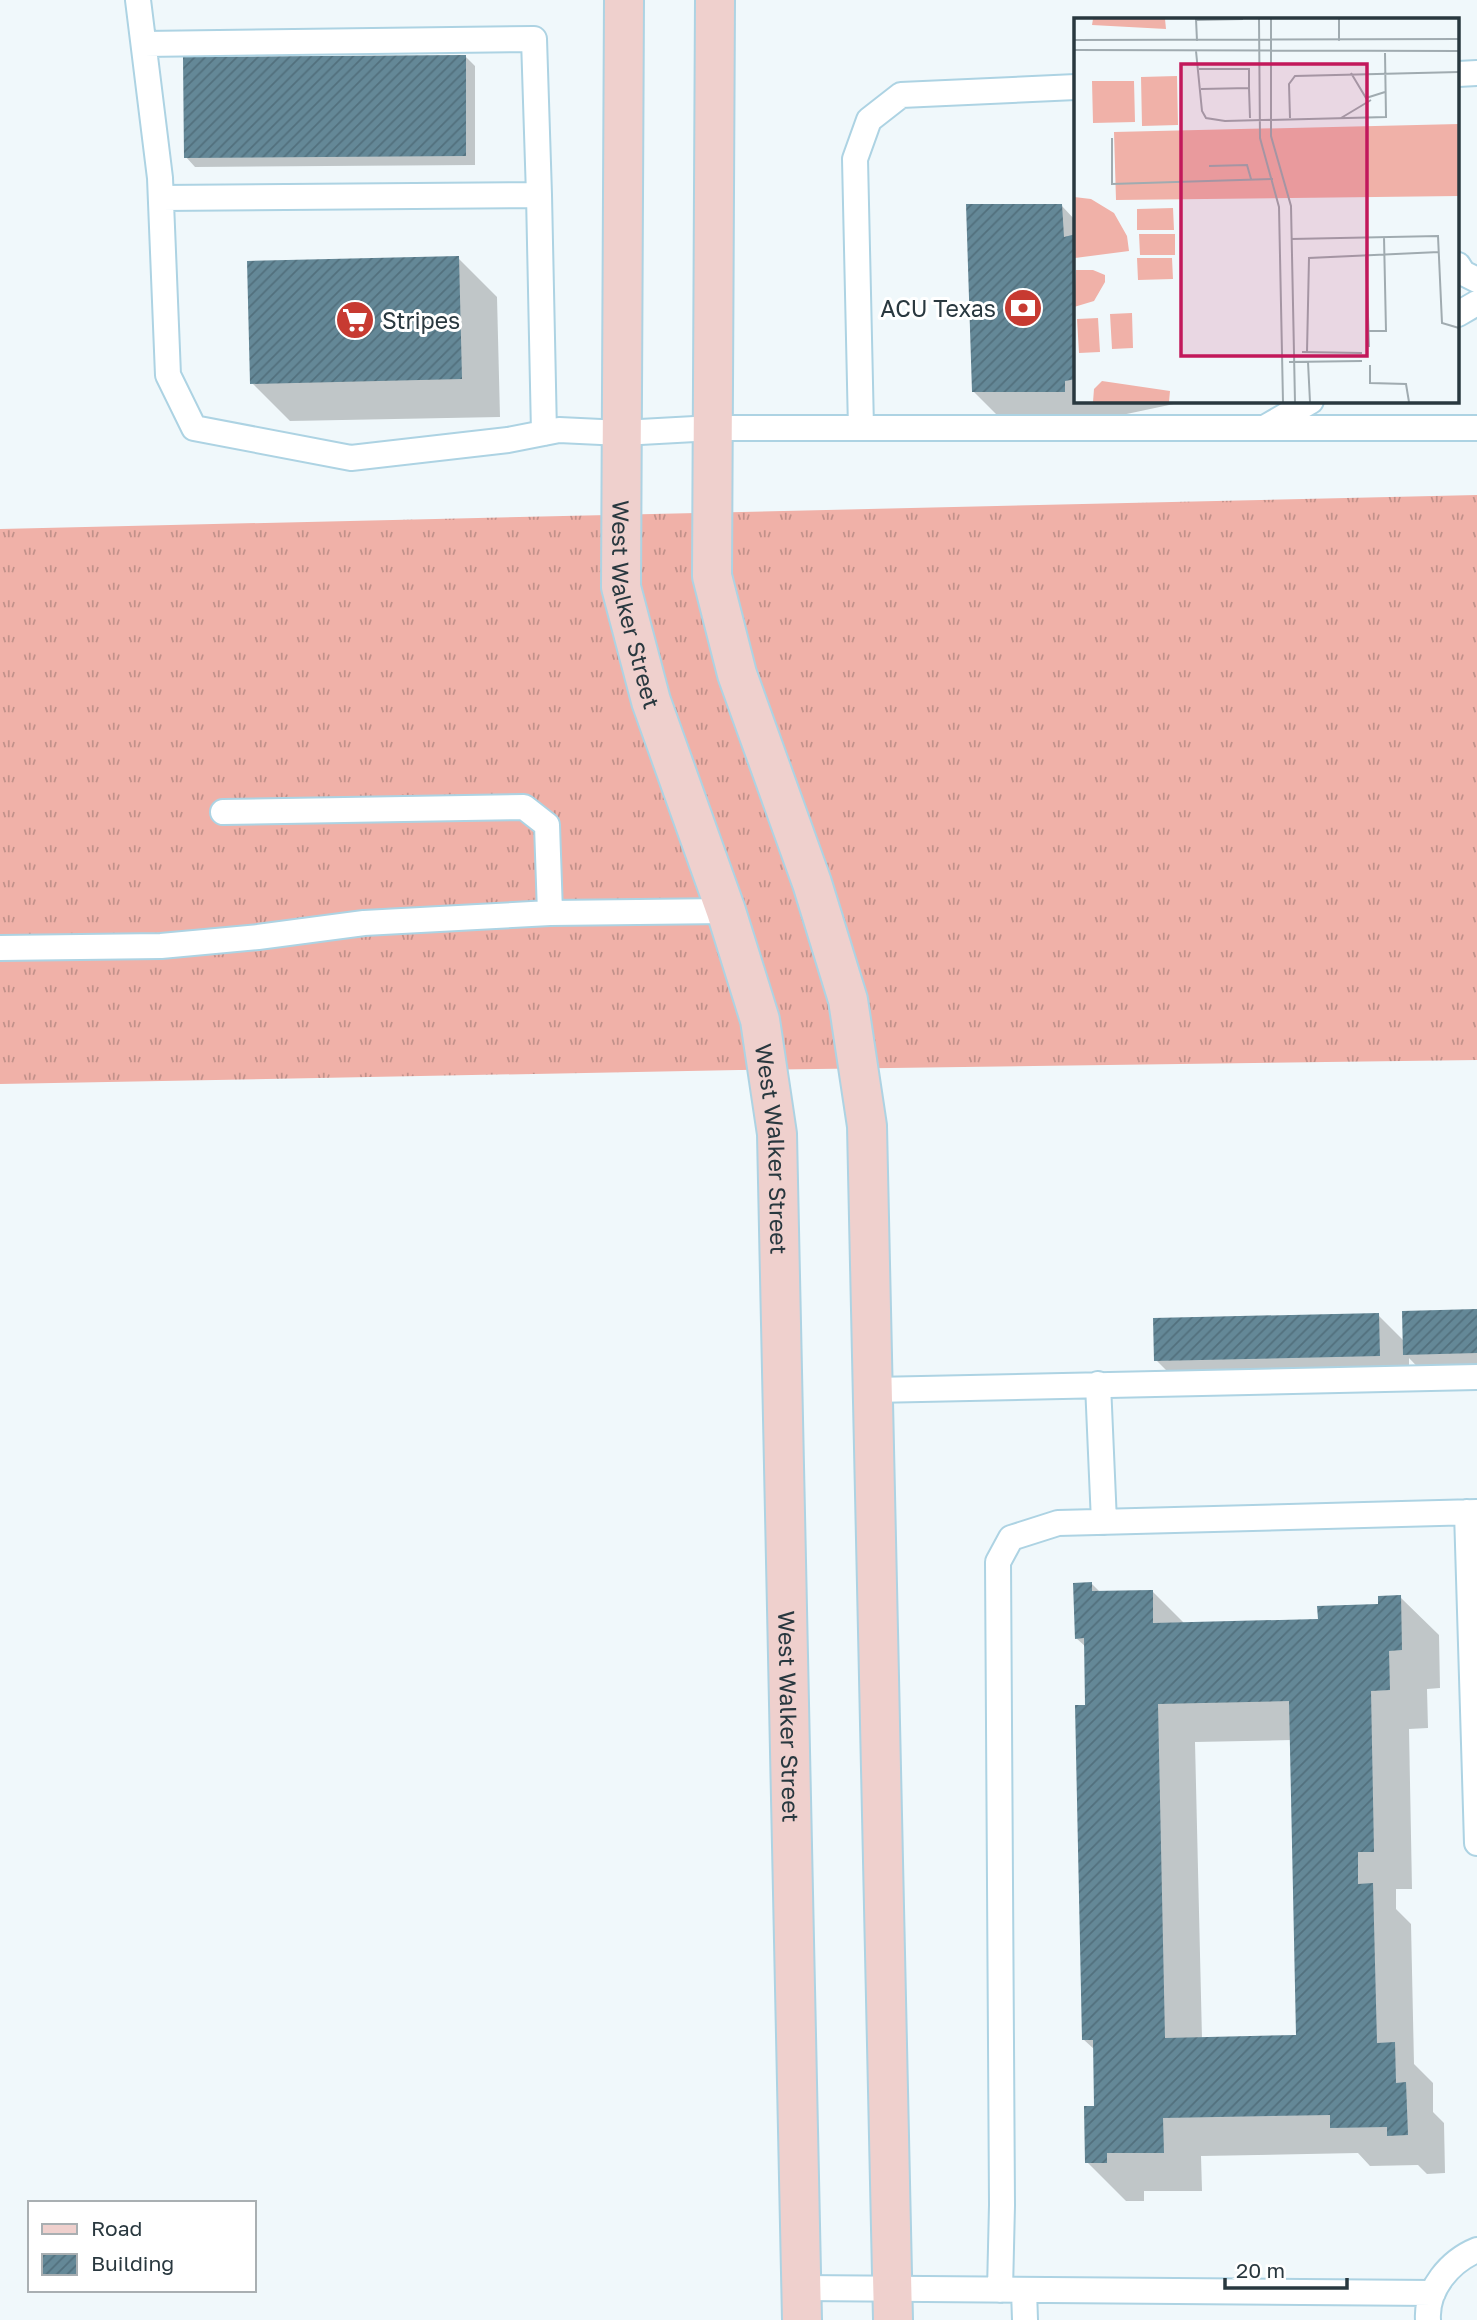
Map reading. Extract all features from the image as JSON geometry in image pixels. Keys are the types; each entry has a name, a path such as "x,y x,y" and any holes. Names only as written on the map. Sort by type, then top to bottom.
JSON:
{"street":[{"name":"West Walker Street","path":"624,0 621,587 650,701 726,911 760,1020 777,1134 802,2304"},
{"path":"715,0 712,576 737,674 812,883 848,1000 867,1126 892,2305"}],"lane":[{"path":"138,0 161,198 168,375 194,428 351,458 508,440 559,430 622,433 713,428 1477,428"},
{"path":"144,44 534,39 544,433"},
{"path":"861,428 855,159 869,120 901,95 1074,87"},
{"path":"161,198 539,195"},
{"path":"1460,268 1463,273 1477,280"},
{"path":"1460,313 1477,303"},
{"path":"1264,428 1309,402"},
{"path":"223,812 524,807 547,825 550,913"},
{"path":"0,948 161,946 364,923 550,913 726,911"},
{"path":"873,1390 1477,1377"},
{"path":"1098,1384 1104,1522"},
{"path":"1025,2320 1012,2290 1002,2205 998,1562 1011,1538 1058,1523 1472,1512 1477,1843"},
{"path":"1428,2320 1433,2293 1446,2271 1465,2255 1477,2250"},
{"path":"802,2304 892,2305 1012,2290 1433,2293"}],"green space":[{"path":"1477,495 1477,1060 0,1084 0,529"}],"building":[{"path":"466,55 466,156 184,158 183,57"},
{"name":"ACU Texas","path":"966,204 1062,204 1064,237 1074,234 1074,379 1065,381 1065,392 972,392"},
{"name":"Stripes","path":"459,256 462,379 250,384 247,261"},
{"path":"1477,1309 1477,1353 1403,1355 1402,1311"},
{"path":"1379,1313 1380,1356 1154,1361 1153,1318"},
{"path":"1092,1582 1092,1591 1153,1590 1153,1623 1318,1619 1317,1606 1378,1604 1378,1596 1401,1595 1402,1650 1389,1651 1390,1690 1371,1691 1374,1852 1358,1852 1358,1884 1373,1883 1377,2043 1395,2042 1396,2083 1406,2082 1408,2135 1387,2136 1387,2127 1330,2128 1330,2115 1163,2118 1164,2153 1107,2153 1107,2163 1085,2163 1084,2106 1094,2106 1093,2040 1082,2040 1075,1705 1085,1705 1084,1638 1075,1639 1073,1583","holes":["1289,1701 1296,2035 1165,2038 1158,1704"]}],"place":[{"name":"ACU Texas","path":"1023,308"},
{"name":"Stripes","path":"355,320"}]}
